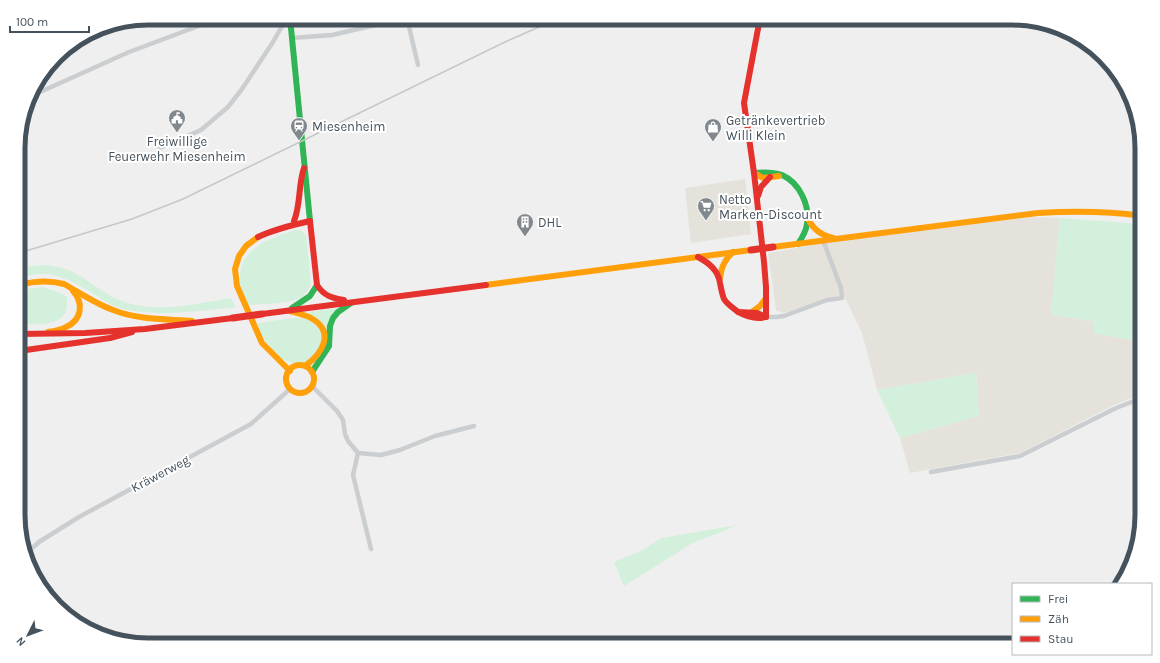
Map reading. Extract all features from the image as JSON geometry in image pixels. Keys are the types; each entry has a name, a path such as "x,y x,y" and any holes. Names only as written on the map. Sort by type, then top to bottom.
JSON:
{"main road":[{"path":"290,25 317,285 320,291 327,297 354,302"},
{"path":"759,25 744,103 764,262 766,317"},
{"path":"292,224 297,215 301,181 305,165"},
{"path":"754,173 763,171 769,172 781,175 792,181 801,191 811,225 821,234 834,239"},
{"path":"754,173 763,178 781,175"},
{"path":"757,199 761,187 771,177"},
{"path":"25,334 85,333 145,329 1044,212 1109,212 1135,215"},
{"path":"798,244 805,232 808,218"},
{"path":"290,371 262,343 240,295 235,279 235,273 240,254 251,241 261,235 292,224 310,220"},
{"path":"292,224 304,228 312,234"},
{"path":"733,252 726,258 722,266 720,280 722,293 725,299 729,305 744,316 754,318 766,317"},
{"path":"698,257 713,267 720,280"},
{"path":"25,284 39,281 57,282 64,284 106,307 121,313 140,317 199,322"},
{"path":"42,334 67,326 74,322 79,315 81,306 79,298 76,293 64,284"},
{"path":"288,310 308,298 315,290 317,285"},
{"path":"752,312 760,306 766,298"},
{"path":"312,372 329,345 330,324 332,318 340,310 354,302"},
{"path":"288,310 314,320 321,327 325,336 321,351 315,359 305,366 294,367 287,376 290,389 297,393 304,393 312,386 314,377 312,372 305,366"},
{"path":"738,312 752,312 766,317"},
{"path":"25,350 110,338 145,329"}],"street":[{"path":"38,93 129,52 201,25"},
{"path":"160,148 201,130 228,107 246,84 283,25"},
{"path":"292,38 332,34 375,25"},
{"path":"409,25 418,65"},
{"path":"766,317 776,318 784,316 826,300 842,298 841,288 823,240"},
{"path":"312,386 337,410 342,420 345,434 358,453 381,455 400,450 435,436 474,426"},
{"name":"Kräwerweg","path":"30,550 39,542 79,517 251,424 290,389"},
{"path":"931,472 1020,456 1116,408 1135,401"},
{"path":"358,453 353,475 371,549"}],"shaded area":[{"path":"745,179 751,234 691,243 685,188"},
{"path":"1031,217 1060,218 1051,315 1093,321 1093,333 1135,341 1135,397 1114,405 1020,453 910,473 900,438 979,416 976,373 877,390 862,333 843,294 809,307 783,313 776,310 768,253 825,243"}],"green space":[{"path":"1060,218 1135,223 1135,341 1093,333 1093,321 1051,315"},
{"path":"295,230 300,230 306,235 311,284 307,291 302,297 291,301 248,305 240,288 240,275 242,265 246,257 252,250 268,240"},
{"path":"46,265 74,272 117,299 131,304 174,307 231,298 236,307 165,313 151,313 123,309 114,306 79,285 61,277 42,274 25,276 25,267"},
{"path":"43,287 61,293 67,297 65,313 55,321 48,323 25,324 26,289"},
{"path":"337,308 329,335 303,313"},
{"path":"295,318 310,321 322,332 321,350 304,363 288,362 280,358 264,338 257,323"},
{"path":"976,373 979,416 900,438 877,390"},
{"path":"738,525 691,544 624,586 614,562 640,551 662,538"}],"railway":[{"path":"25,251 132,219 183,199 505,42 545,25"}],"traffic: fast":[{"path":"291,25 310,221"},
{"path":"754,173 768,172 782,175 799,189 805,203 808,217 806,230 798,244"},
{"path":"292,308 310,296 317,285"},
{"path":"312,372 329,346 330,326 333,318 338,312 351,303"}],"traffic: slow":[{"path":"754,173 763,178 779,176"},
{"path":"773,247 1038,213 1090,212 1135,215"},
{"path":"808,219 818,232 833,238"},
{"path":"258,237 246,246 239,256 235,269 237,286 262,343 290,371"},
{"path":"486,285 751,250"},
{"path":"720,278 721,270 728,257 733,252"},
{"path":"25,284 53,282 64,284 100,305 132,316 192,321"},
{"path":"48,332 60,330 66,327 78,316 80,306 77,296 73,291"},
{"path":"752,312 760,306 766,298"},
{"path":"290,311 311,318 319,324 325,336 321,349 305,366"},
{"path":"300,365 310,369 314,379 310,389 300,393 290,389 286,379 290,369 300,365"}],"traffic: jam":[{"path":"759,25 744,103 764,262 766,317"},
{"path":"294,221 298,208 304,168"},
{"path":"758,196 761,187 770,177"},
{"path":"258,237 277,229 310,221"},
{"path":"310,221 317,285 322,292 329,296 344,300"},
{"path":"751,250 773,247"},
{"path":"698,257 709,264 715,271 719,278 724,299 738,312"},
{"path":"262,314 486,285"},
{"path":"738,312 757,313 766,317 752,318 738,312"},
{"path":"233,318 262,314"},
{"path":"25,334 85,333 145,329 233,318"},
{"path":"25,350 110,338 132,332"}],"place":[{"name":"Freiwillige Feuerwehr Miesenheim","path":"177,133"},
{"name":"Miesenheim","path":"299,141"},
{"name":"Getränkevertrieb Willi Klein","path":"713,142"},
{"name":"Netto Marken-Discount","path":"706,221"},
{"name":"DHL","path":"525,237"}]}
